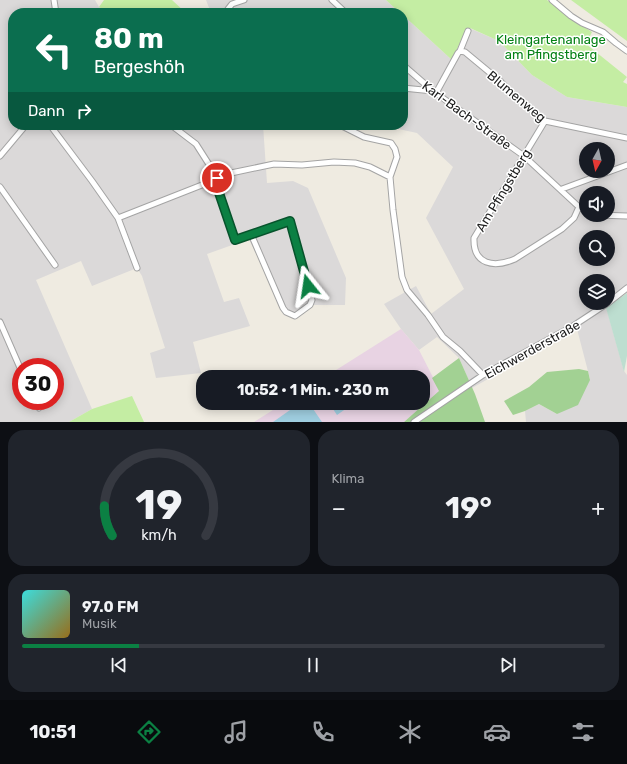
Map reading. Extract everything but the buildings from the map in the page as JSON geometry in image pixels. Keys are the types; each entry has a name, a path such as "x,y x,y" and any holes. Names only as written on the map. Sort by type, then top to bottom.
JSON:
{"street":[{"path":"229,8 232,4 244,0"},
{"path":"332,0 341,8"},
{"path":"552,0 582,23 603,32 627,51"},
{"path":"408,89 435,92 460,51 468,31"},
{"name":"Blumenweg","path":"460,51 465,52 500,81 514,96 545,122 627,138"},
{"name":"Karl-Bach-Straße","path":"408,69 435,92 524,156 579,205"},
{"name":"Am Pfingstberg","path":"545,122 474,238 475,251 480,259 492,264 506,262 562,229 574,218 579,208"},
{"path":"0,156 22,130"},
{"path":"54,130 118,218 137,268"},
{"path":"178,130 196,144 217,178 216,184 235,240 251,234 290,221 312,300 310,305 295,316 286,312 283,308 251,234"},
{"path":"350,130 364,137 391,143 395,149 397,157 390,177 399,262 402,277 407,290 428,315 443,337 460,351 482,375"},
{"path":"118,218 231,173 274,164 334,162 355,163 370,167 390,177"},
{"path":"562,189 627,165"},
{"path":"0,187 55,265"},
{"path":"615,216 627,216"},
{"name":"Eichwerderstraße","path":"615,297 627,288"},
{"name":"Eichwerderstraße","path":"414,422 482,375 573,326 597,310"},
{"path":"0,322 16,358"}],"shaded area":[{"path":"0,0 95,0 101,8 8,8 8,130 263,130 267,183 293,181 308,188 346,278 345,305 310,305 295,316 283,308 249,239 207,254 224,302 239,298 250,326 193,342 200,370 196,370 196,374 156,378 150,353 165,348 142,276 137,268 92,286 81,261 36,280 92,409 69,422 0,422"},
{"path":"206,0 386,0 395,8 209,8"},
{"path":"408,20 452,60 465,32 469,28 499,41 532,75 567,97 627,107 627,285 615,293 615,274 579,274 579,310 607,310 624,371 627,375 627,422 526,422 525,411 539,404 557,414 590,379 577,329 472,388 459,358 437,337 419,350 401,329 384,304 416,286 431,314 464,289 426,218 453,167 417,133 403,130 408,130"},
{"path":"401,329 419,350 429,370 336,370"},
{"path":"430,371 440,391 430,400"},
{"path":"273,410 418,410 404,422 254,422"}],"green space":[{"path":"104,0 172,0 181,8 101,8 99,7"},
{"name":"Kleingartenanlage am Pfingstberg","path":"386,0 547,0 574,21 592,32 586,44 627,77 623,82 627,84 627,107 567,97 532,75 499,41 470,28 465,32 452,60 408,20 408,8 395,8"},
{"path":"571,0 627,0 627,41"},
{"path":"627,293 627,356 624,372 607,310 615,310 615,302"},
{"path":"459,358 475,394 485,422 404,422 418,410 430,410 430,399 439,391 432,378"},
{"path":"579,369 588,371 590,380 578,405 557,414 539,404 513,415 504,401 529,387 547,372"},
{"path":"132,396 144,422 69,422 92,409"}],"water":[{"path":"290,410 314,410 322,422 273,422"},
{"path":"334,410 344,410 337,415"}],"route":[{"path":"217,178 216,184 235,240 290,221 308,286"}]}
